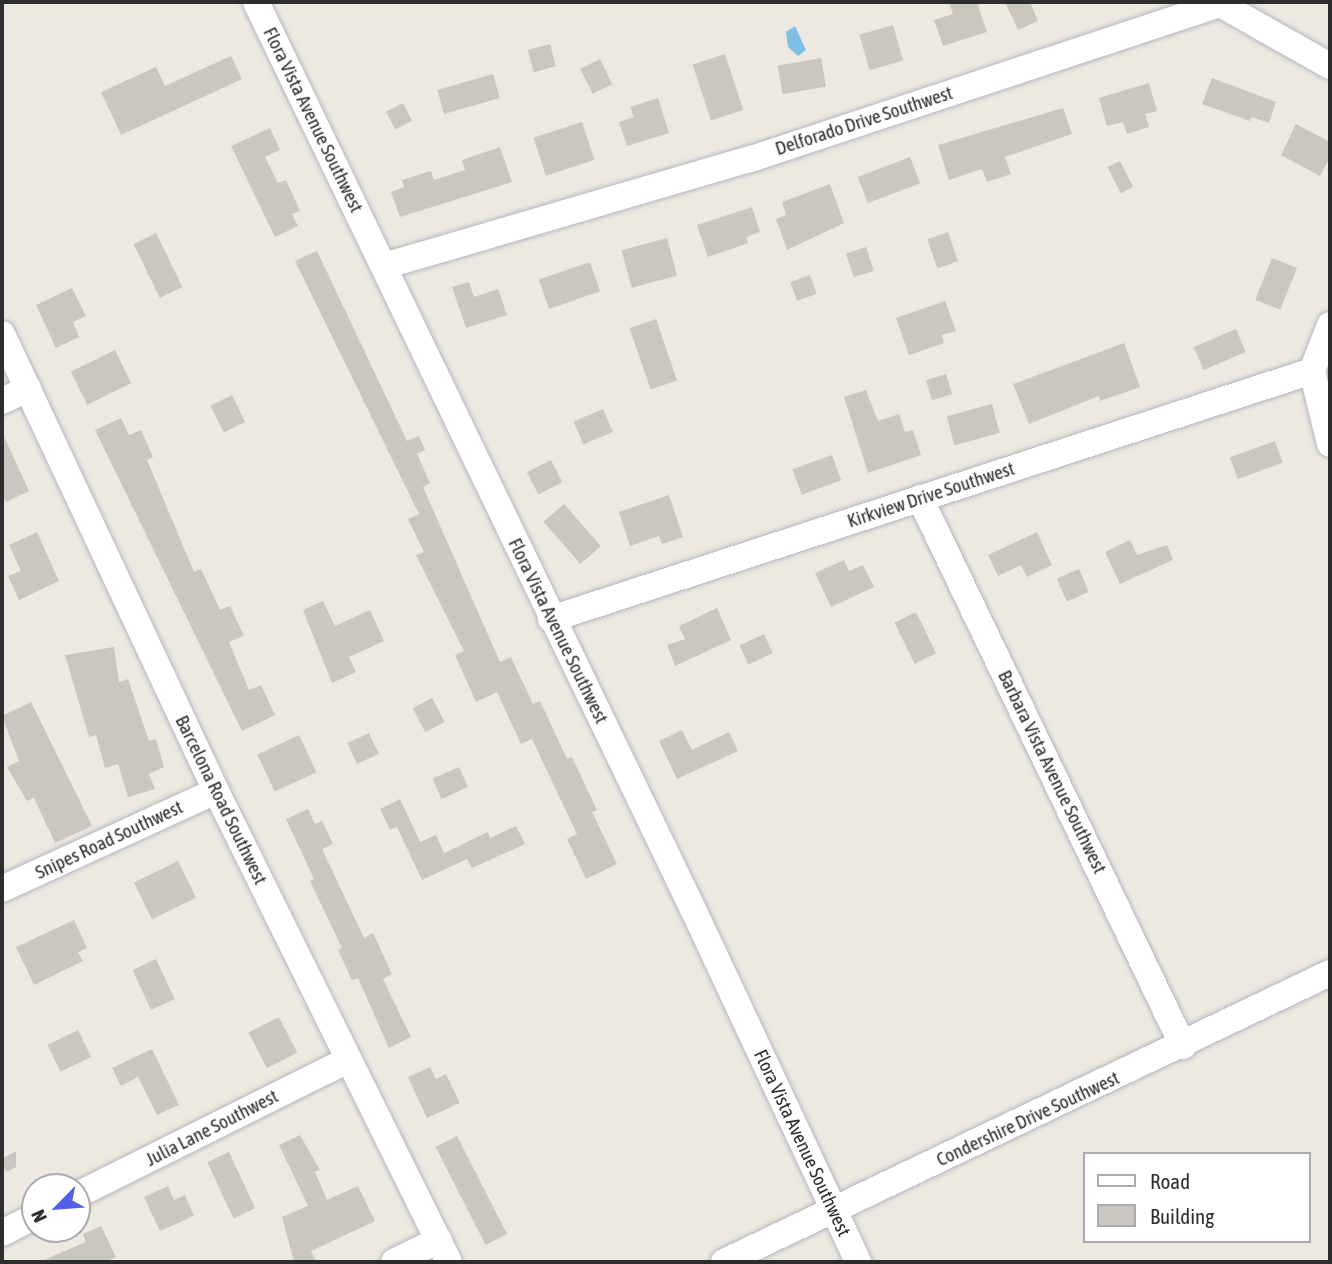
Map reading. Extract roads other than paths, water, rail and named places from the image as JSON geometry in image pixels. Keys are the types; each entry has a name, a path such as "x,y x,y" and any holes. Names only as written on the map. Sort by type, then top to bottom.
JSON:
{"street":[{"name":"Flora Vista Avenue Southwest","path":"256,2 858,1262"},
{"name":"Delforado Drive Southwest","path":"384,266 754,158 1219,3 1330,66"},
{"path":"1330,325 1312,371 1330,444"},
{"name":"Barcelona Road Southwest","path":"2,334 216,790 444,1251"},
{"name":"Kirkview Drive Southwest","path":"551,619 1312,371"},
{"path":"2,401 28,389"},
{"name":"Barbara Vista Avenue Southwest","path":"920,498 1183,1046"},
{"name":"Snipes Road Southwest","path":"2,889 216,790"},
{"name":"Condershire Drive Southwest","path":"724,1262 1183,1046 1330,973"},
{"name":"Julia Lane Southwest","path":"91,1188 348,1060"},
{"path":"2,1233 21,1223"},
{"path":"394,1262 444,1251"}],"water":[{"path":"795,26 806,50 798,56 788,47 786,32"}]}
